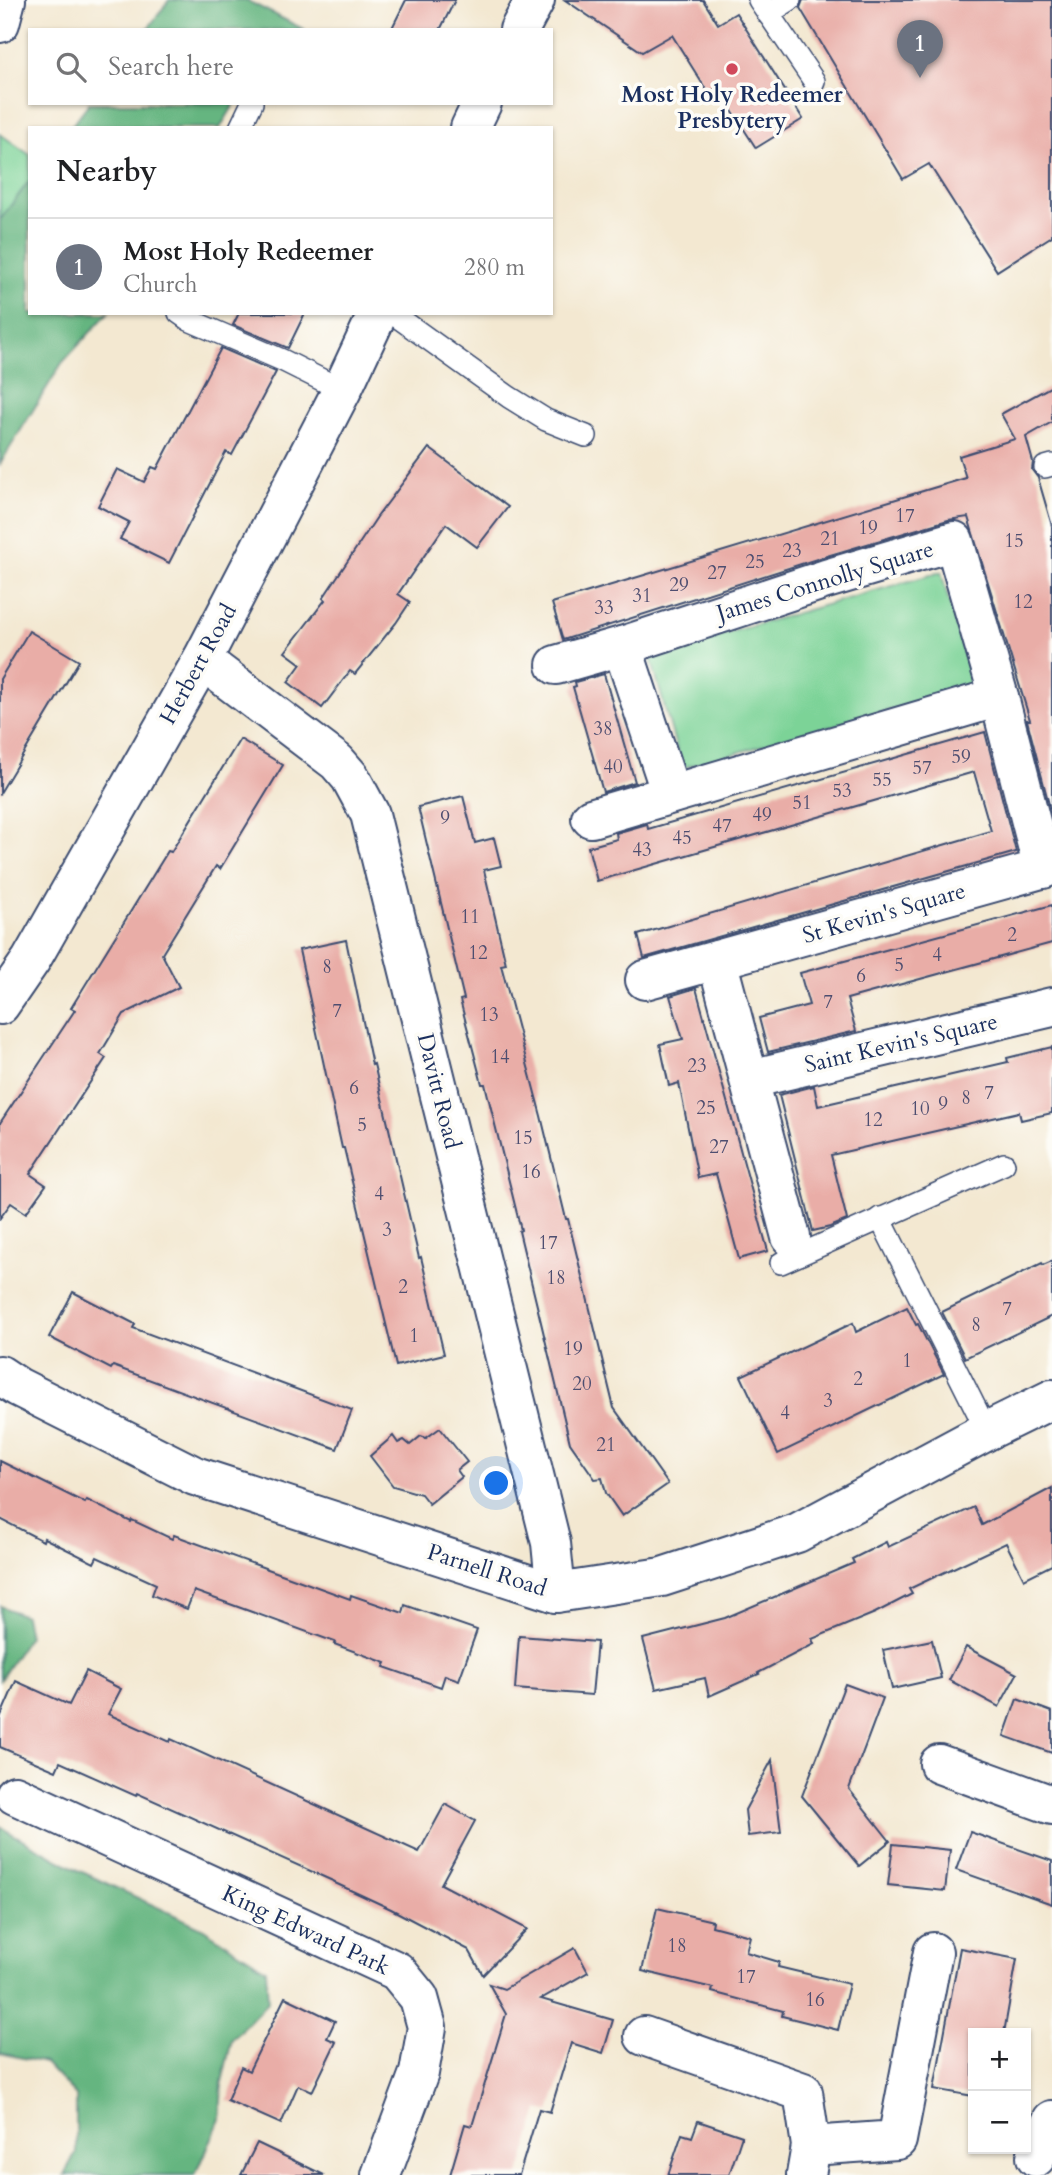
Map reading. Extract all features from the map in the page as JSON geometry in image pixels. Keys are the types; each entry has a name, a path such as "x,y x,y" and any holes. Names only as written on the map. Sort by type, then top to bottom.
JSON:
{"street":[{"path":"0,23 6,0"},
{"path":"520,28 535,0"},
{"path":"471,126 481,105"},
{"name":"Herbert Road","path":"0,1005 31,960 202,660 342,390 377,315"},
{"name":"James Connolly Square","path":"556,665 954,541 1047,867"},
{"path":"622,646 671,794"},
{"name":"Davitt Road","path":"202,660 337,762 350,777 370,814 551,1544 556,1593"},
{"path":"591,818 999,696"},
{"name":"St Kevin's Square","path":"645,980 1047,867"},
{"path":"717,960 750,1079 786,1250"},
{"name":"Saint Kevin's Square","path":"750,1079 1052,1007"},
{"name":"Parnell Road","path":"0,1375 18,1387 195,1476 556,1593 662,1577 797,1533 987,1430 1052,1399"},
{"path":"939,1764 1052,1805"},
{"name":"King Edward Park","path":"15,1795 397,1972 419,1998 428,2027 419,2073 381,2175"},
{"path":"644,2036 803,2092 809,2160 897,2140 933,1952"},
{"path":"1036,2157 1052,2120"}],"lane":[{"path":"790,0 764,7 814,81"},
{"path":"241,126 251,105"},
{"path":"182,315 342,390"},
{"path":"396,315 509,397 547,420 586,436"},
{"path":"786,1250 880,1218 1003,1164"},
{"path":"880,1218 987,1430"}],"green space":[{"path":"169,0 246,0 301,28 148,28"},
{"path":"87,105 234,105 221,126 72,126"},
{"path":"0,134 28,154 28,183 0,220"},
{"path":"28,183 28,315 106,315 62,363 0,464 0,220"},
{"path":"941,572 973,687 682,768 650,655"},
{"path":"0,1606 25,1616 29,1636 0,1680"},
{"path":"0,1827 78,1870 202,1928 266,1969 268,2002 232,2039 222,2082 220,2119 194,2175 64,2175 76,2152 76,2096 45,2063 0,2053"}],"building":[{"path":"406,0 455,0 441,28 392,28"},
{"name":"Most Holy Redeemer Presbytery","path":"565,0 703,0 718,24 736,13 803,119 756,148 718,89 707,91 672,35 642,52"},
{"path":"803,0 1052,0 1052,236 997,271 929,164 903,179 800,8"},
{"path":"238,315 304,315 288,348 233,325"},
{"path":"221,348 276,372 232,455 226,452 169,563 120,539 129,522 98,506 117,469 144,482 152,467 157,469"},
{"path":"1052,386 1052,422 1026,437 1033,462 1032,470 1038,478 1052,526 1052,816 1027,720 1030,720 968,517 948,520 820,558 563,640 552,603 966,478 959,456 1015,439 1001,414"},
{"path":"429,448 508,507 477,547 446,524 398,594 410,602 396,623 355,674 350,671 322,708 288,682 301,664 285,652 325,600 323,598 377,517"},
{"path":"29,631 79,661 0,793 0,679"},
{"path":"604,674 635,782 603,792 573,687 576,686 575,682"},
{"path":"985,732 1016,852 644,958 638,935 991,831 974,772 597,881 588,847 617,839 616,833 647,824 648,829"},
{"path":"240,739 283,765 220,869 216,866 162,954 179,987 124,1014 100,1054 106,1058 30,1174 46,1185 26,1213 11,1203 0,1218 0,1123 75,1010 71,1008"},
{"path":"463,796 475,843 494,838 501,866 484,870 506,964 501,965 568,1219 614,1408 668,1484 622,1516 606,1493 602,1478 595,1479 570,1443 485,1084 482,1084 460,1000 464,999 418,807"},
{"path":"1052,905 1052,943 847,999 856,1031 768,1052 759,1018 809,1005 800,973"},
{"path":"346,940 372,1065 374,1064 444,1354 396,1366 342,1148 299,950"},
{"path":"696,988 768,1251 739,1259 716,1174 698,1178 679,1083 669,1086 660,1044 683,1039 670,996"},
{"path":"1052,1047 1052,1113 1021,1120 1019,1112 831,1155 847,1220 813,1231 779,1095 814,1086 818,1106 1008,1062 1007,1058"},
{"path":"1052,1261 1052,1316 965,1358 942,1312 1042,1263 1043,1265"},
{"path":"73,1292 135,1324 133,1328 352,1410 337,1449 113,1366 111,1369 49,1337"},
{"path":"907,1307 944,1374 778,1454 741,1376 853,1323 856,1332"},
{"path":"440,1428 467,1462 457,1470 462,1477 429,1504 421,1494 393,1486 370,1456 393,1436 398,1443 404,1440 410,1445 421,1436 426,1438"},
{"path":"0,1461 85,1503 87,1500 172,1539 174,1535 350,1599 351,1595 403,1613 405,1605 477,1630 459,1680 445,1675 441,1687 384,1667 386,1663 334,1644 335,1642 194,1591 187,1609 152,1595 156,1584 97,1557 94,1563 0,1519"},
{"path":"1052,1488 1052,1565 1024,1579 1006,1543 909,1589 912,1594 875,1613 812,1639 814,1644 759,1674 709,1696 705,1678 656,1689 643,1639 725,1618 854,1563 852,1559 886,1542 888,1547 974,1507 982,1525"},
{"path":"519,1636 597,1642 592,1695 515,1689"},
{"path":"932,1640 941,1678 892,1689 883,1650"},
{"path":"966,1647 1017,1674 999,1707 949,1680"},
{"path":"86,1671 121,1689 108,1714 170,1742 171,1739 419,1852 445,1804 475,1821 441,1884 527,1929 483,1975 469,1950 335,1882 137,1793 136,1796 60,1762 56,1771 0,1747 0,1718 16,1681 69,1705"},
{"path":"845,1684 883,1698 849,1789 890,1841 859,1866 802,1796"},
{"path":"1017,1699 1052,1712 1052,1753 1004,1736"},
{"path":"772,1760 781,1832 748,1836 745,1810"},
{"path":"970,1832 1052,1861 1052,1904 956,1870"},
{"path":"893,1844 950,1850 945,1891 888,1885"},
{"path":"657,1908 713,1921 712,1926 750,1936 746,1952 779,1962 778,1967 849,1984 838,2030 782,2016 783,2011 712,1992 713,1988 642,1971"},
{"path":"575,1948 588,1972 541,1999 613,2020 603,2053 571,2043 550,2112 539,2109 519,2175 450,2175 465,2124 472,2126 506,2014 489,1984 504,1989"},
{"path":"960,1948 1017,1959 1005,2028 968,2028 968,2095 934,2089"},
{"path":"285,1997 335,2021 327,2038 336,2042 312,2092 298,2085 281,2124 227,2100 241,2067 249,2071"},
{"path":"698,2121 742,2136 729,2175 668,2175 682,2134 692,2137"},
{"path":"257,2143 324,2175 241,2175"}],"place":[{"name":"Most Holy Redeemer Presbytery","path":"732,69"},
{"name":"Most Holy Redeemer","path":"920,78"}]}
